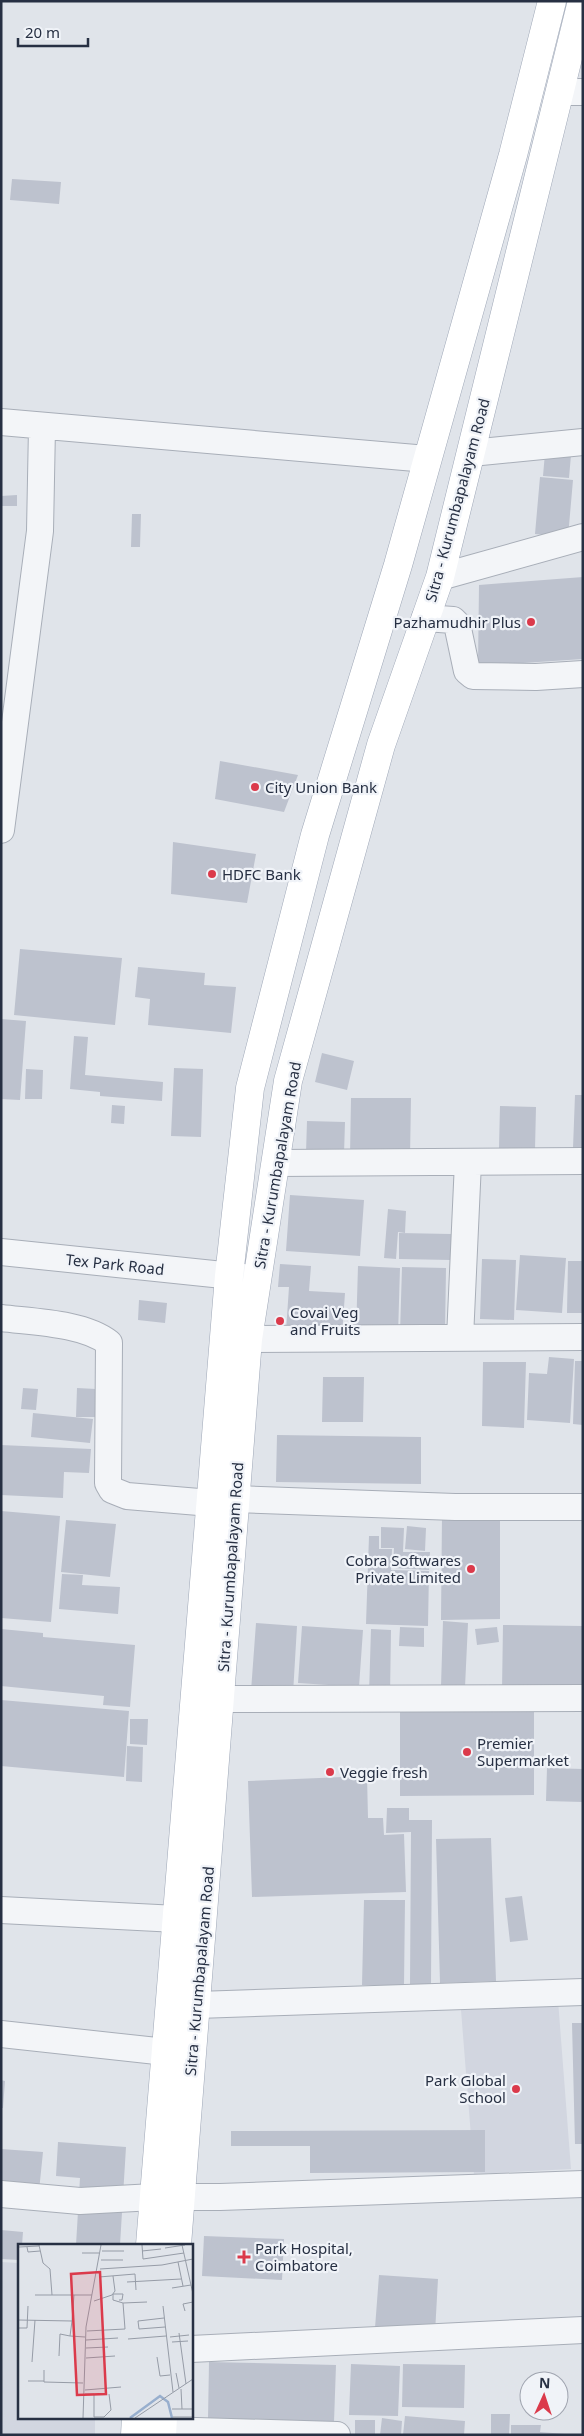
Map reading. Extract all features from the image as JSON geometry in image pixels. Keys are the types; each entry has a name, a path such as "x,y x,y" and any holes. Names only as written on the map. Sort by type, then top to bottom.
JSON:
{"main road":[{"name":"Sitra - Kurumbapalayam Road","path":"150,2244 167,2198 197,2005 220,1699 223,1501 230,1276 250,1088 315,835 398,565 514,155 552,1"},
{"name":"Sitra - Kurumbapalayam Road","path":"177,2244 167,2198 166,2052 177,1919 223,1501 288,1081 382,745 440,577 471,452 572,92 582,1"},
{"path":"135,2435 136,2418"}],"street":[{"path":"1,422 428,459"},
{"path":"1,830 10,689 40,531 42,427"},
{"path":"471,452 583,442"},
{"path":"440,577 583,538"},
{"path":"425,618 453,620 457,624 467,672 473,676 536,677 583,674"},
{"path":"276,1163 583,1161"},
{"path":"460,1338 468,1162"},
{"name":"Tex Park Road","path":"1,1252 258,1279"},
{"path":"1,1318 77,1329 99,1335 109,1343 108,1483 112,1490 127,1496 223,1501 583,1507"},
{"path":"248,1339 583,1337"},
{"path":"220,1699 583,1698"},
{"path":"1,1910 177,1919"},
{"path":"197,2005 583,1992"},
{"path":"1,2034 166,2052"},
{"path":"1,2194 80,2201 583,2184"},
{"path":"192,2349 583,2330"},
{"path":"163,2427 337,2435"}],"shaded area":[{"name":"Park Global School","path":"558,2000 571,2169 474,2174 461,2010"},
{"path":"1,2262 18,2263 18,2418 95,2418 95,2435 1,2435"}],"building":[{"path":"12,179 61,182 59,204 10,200"},
{"path":"545,453 571,455 569,478 543,476"},
{"path":"540,477 573,480 568,537 535,534"},
{"path":"17,495 17,506 1,506 1,496"},
{"path":"132,514 141,514 140,547 131,547"},
{"name":"Pazhamudhir Plus","path":"583,577 583,659 478,666 479,585"},
{"name":"City Union Bank","path":"220,761 298,775 284,812 215,799"},
{"name":"HDFC Bank","path":"173,842 256,854 247,903 171,894"},
{"path":"20,949 122,958 115,1025 14,1015"},
{"path":"138,967 205,973 204,985 236,987 231,1033 148,1025 150,999 135,997"},
{"path":"1,1019 26,1021 20,1100 1,1099"},
{"path":"74,1036 88,1037 85,1075 163,1082 162,1101 100,1096 100,1092 70,1089"},
{"path":"322,1053 354,1061 347,1090 315,1082"},
{"path":"174,1068 203,1069 201,1137 171,1136"},
{"path":"26,1069 43,1070 42,1099 25,1099"},
{"path":"575,1095 583,1095 583,1148 573,1148"},
{"path":"351,1098 411,1098 410,1157 350,1156"},
{"path":"112,1105 125,1106 124,1124 111,1123"},
{"path":"500,1106 536,1107 535,1149 499,1148"},
{"path":"307,1121 345,1122 344,1154 306,1153"},
{"path":"290,1195 364,1200 360,1256 286,1251"},
{"path":"388,1209 406,1211 405,1233 398,1232 396,1259 384,1258"},
{"path":"399,1233 451,1234 451,1260 399,1259"},
{"path":"520,1255 566,1258 562,1313 516,1310"},
{"path":"482,1259 516,1260 514,1320 480,1319"},
{"path":"568,1261 583,1261 583,1313 567,1313"},
{"path":"280,1264 311,1266 309,1291 345,1293 342,1335 286,1331 289,1287 278,1287"},
{"path":"358,1266 400,1268 398,1335 356,1334"},
{"path":"402,1267 446,1268 445,1334 400,1333"},
{"path":"139,1300 167,1303 165,1323 138,1320"},
{"path":"549,1357 574,1359 570,1423 527,1420 529,1373 547,1374"},
{"path":"575,1361 583,1361 583,1425 573,1424"},
{"path":"483,1362 526,1362 524,1428 482,1426"},
{"path":"323,1377 364,1377 363,1422 322,1422"},
{"path":"23,1388 38,1389 36,1410 21,1409"},
{"path":"77,1388 96,1389 96,1417 76,1417"},
{"path":"33,1413 93,1419 90,1443 31,1437"},
{"path":"277,1435 421,1437 421,1484 276,1482"},
{"path":"1,1445 91,1449 89,1473 64,1472 63,1498 1,1495"},
{"path":"1,1511 60,1516 51,1622 1,1618"},
{"name":"Cobra Softwares Private Limited","path":"442,1515 500,1518 500,1619 441,1620"},
{"path":"66,1520 116,1524 110,1577 61,1572"},
{"path":"407,1526 426,1528 425,1551 405,1549"},
{"path":"381,1527 404,1528 403,1552 430,1552 429,1570 393,1568 394,1548 381,1548"},
{"path":"369,1536 379,1536 379,1549 392,1549 391,1570 429,1571 428,1626 366,1624"},
{"path":"62,1574 83,1575 82,1585 120,1587 118,1614 59,1609"},
{"path":"443,1621 468,1623 465,1687 441,1686"},
{"path":"256,1623 297,1626 293,1694 251,1691"},
{"path":"503,1625 583,1626 583,1692 502,1690"},
{"path":"302,1626 363,1630 359,1687 298,1683"},
{"path":"400,1627 424,1628 424,1647 399,1646"},
{"path":"497,1627 499,1642 477,1645 475,1629"},
{"path":"1,1629 43,1633 43,1637 135,1645 130,1707 103,1705 104,1696 1,1686"},
{"path":"371,1629 391,1630 390,1695 369,1694"},
{"path":"1,1700 129,1711 124,1777 1,1766"},
{"name":"Premier Supermarket","path":"400,1708 534,1708 534,1795 400,1796"},
{"path":"130,1719 148,1719 147,1745 130,1744"},
{"path":"127,1746 143,1747 142,1782 126,1781"},
{"path":"547,1768 583,1769 583,1802 546,1801"},
{"path":"367,1776 368,1818 383,1818 384,1835 404,1834 406,1892 252,1897 248,1781"},
{"path":"387,1808 409,1808 409,1820 432,1820 431,1985 410,1985 411,1832 386,1833"},
{"path":"491,1838 496,1981 440,1983 436,1839"},
{"path":"522,1896 528,1940 510,1942 505,1898"},
{"path":"364,1900 405,1900 404,1986 362,1985"},
{"path":"572,2023 583,2023 583,2144 575,2144"},
{"path":"1,2080 5,2081 3,2108 1,2108"},
{"path":"485,2130 485,2172 310,2173 310,2146 231,2146 231,2131"},
{"path":"58,2142 126,2147 120,2244 76,2244 80,2178 56,2176"},
{"path":"1,2149 43,2152 39,2191 1,2187"},
{"path":"1,2230 23,2232 22,2244 18,2244 18,2260 1,2259"},
{"path":"204,2236 284,2239 282,2280 202,2276"},
{"path":"379,2275 438,2279 435,2333 375,2328"},
{"path":"209,2362 336,2365 334,2422 208,2419"},
{"path":"351,2364 400,2366 398,2416 349,2415"},
{"path":"403,2364 465,2365 464,2408 402,2407"},
{"path":"491,2414 510,2414 509,2435 491,2435"},
{"path":"405,2416 465,2421 464,2435 403,2435"},
{"path":"382,2418 402,2421 401,2435 380,2435"},
{"path":"355,2420 375,2420 375,2435 355,2435"},
{"path":"511,2425 541,2425 540,2432 577,2435 511,2435"}],"place":[{"name":"Pazhamudhir Plus","path":"531,622"},
{"name":"City Union Bank","path":"255,787"},
{"name":"HDFC Bank","path":"212,874"},
{"name":"Covai Veg and Fruits","path":"280,1321"},
{"name":"Cobra Softwares Private Limited","path":"471,1569"},
{"name":"Premier Supermarket","path":"467,1752"},
{"name":"Veggie fresh","path":"330,1772"},
{"name":"Park Global School","path":"516,2089"},
{"name":"Park Hospital, Coimbatore","path":"244,2257"}]}
